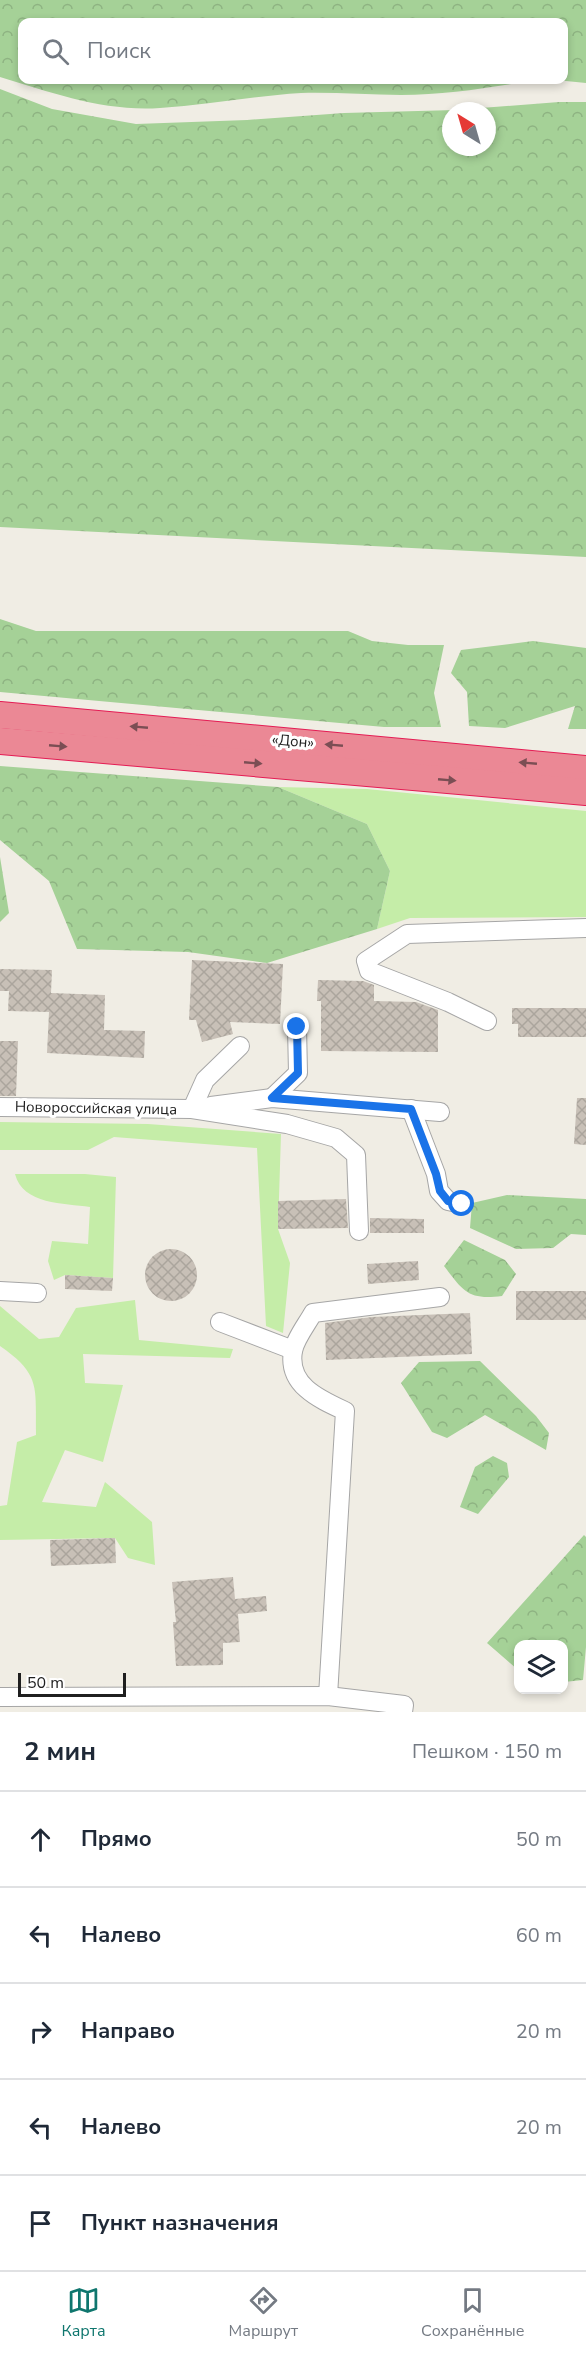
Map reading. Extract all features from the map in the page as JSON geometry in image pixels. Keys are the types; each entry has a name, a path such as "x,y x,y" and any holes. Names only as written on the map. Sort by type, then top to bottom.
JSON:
{"highway":[{"name":"«Дон»","path":"0,715 586,769"},
{"name":"«Дон»","path":"0,741 586,792"}],"street":[{"path":"487,1021 448,1002 369,970 366,961 407,934 586,928"},
{"path":"272,1098 298,1073 297,1027"},
{"path":"192,1109 205,1080 240,1046"},
{"path":"192,1109 272,1098 440,1112"},
{"name":"Новороссийская улица","path":"0,1107 192,1109"},
{"path":"192,1109 287,1124 336,1138 356,1155 359,1231"},
{"path":"411,1109 436,1174 440,1191 448,1201 462,1204"},
{"path":"0,1291 37,1293"},
{"path":"328,1696 345,1411 313,1395 293,1373 292,1350 314,1313 440,1297"},
{"path":"220,1322 292,1350"},
{"path":"0,1697 328,1696 404,1705 403,1712"}],"green space":[{"path":"0,0 586,0 586,83 568,81 568,18 18,18 18,83 0,77"},
{"path":"23,84 510,84 435,94 301,93 160,108 99,104"},
{"path":"0,89 52,109 136,124 442,110 442,156 496,156 496,107 586,102 586,557 0,527"},
{"path":"0,619 36,631 348,631 372,641 408,645 444,645 434,693 441,727 384,727 0,692"},
{"path":"533,641 586,648 586,729 568,729 575,706 505,728 469,726 467,692 451,673 461,650"},
{"path":"0,766 278,787 367,824 390,871 377,929 267,963 188,952 77,949 49,881 0,840"},
{"path":"278,787 367,789 586,811 586,917 410,918 377,929 390,871 367,824"},
{"path":"0,857 9,913 0,922"},
{"path":"0,1122 148,1124 281,1134 278,1229 290,1263 283,1333 266,1326 257,1148 114,1137 88,1150 0,1150"},
{"path":"15,1174 85,1174 116,1177 113,1278 65,1275 54,1280 48,1261 52,1241 88,1244 90,1207 46,1201 35,1197 19,1184"},
{"path":"507,1195 586,1199 586,1235 571,1234 553,1248 516,1249 470,1228 472,1203"},
{"path":"464,1240 505,1260 516,1274 502,1296 481,1297 468,1292 444,1266"},
{"path":"135,1300 139,1340 233,1349 230,1358 83,1354 85,1383 123,1385 103,1462 65,1450 42,1502 96,1507 105,1482 152,1522 155,1565 128,1558 115,1538 0,1540 0,1506 7,1505 17,1442 36,1435 36,1405 30,1375 14,1356 0,1346 0,1306 39,1339 59,1337 76,1308"},
{"path":"480,1361 536,1416 549,1433 546,1450 485,1415 447,1438 432,1432 401,1383 419,1362"},
{"path":"493,1456 507,1463 509,1477 478,1514 460,1507 475,1467"},
{"path":"584,1535 586,1537 586,1647 583,1680 568,1682 568,1640 514,1640 514,1667 487,1643"}],"building":[{"path":"192,960 283,964 280,1024 230,1022 233,1034 202,1042 196,1020 189,1020"},
{"path":"0,969 52,970 51,993 105,995 104,1030 145,1031 144,1058 47,1053 49,1012 8,1011 9,991 0,991"},
{"path":"318,980 363,981 374,985 374,1001 416,1002 438,1010 438,1052 321,1051 321,1001 317,1001"},
{"path":"512,1008 586,1008 586,1037 518,1037 518,1024 512,1024"},
{"path":"0,1041 18,1041 16,1096 0,1096"},
{"path":"577,1098 586,1098 586,1145 574,1144"},
{"path":"346,1199 348,1228 278,1229 278,1201"},
{"path":"370,1218 424,1219 424,1233 370,1233"},
{"path":"171,1249 181,1251 189,1257 195,1265 197,1275 195,1285 189,1293 181,1299 171,1301 161,1299 153,1293 147,1285 145,1275 147,1265 153,1257 161,1251"},
{"path":"418,1261 419,1280 368,1284 367,1264"},
{"path":"65,1275 113,1278 112,1291 65,1289"},
{"path":"516,1291 586,1291 586,1320 516,1320"},
{"path":"470,1313 472,1354 326,1360 325,1323 372,1317"},
{"path":"115,1538 116,1563 51,1566 50,1540"},
{"path":"233,1577 235,1599 266,1596 267,1611 238,1614 240,1642 223,1643 223,1665 176,1666 173,1622 176,1622 172,1582"}],"route":[{"path":"297,1027 298,1073 272,1098 411,1109 436,1174 440,1191 448,1201 462,1204"}]}
